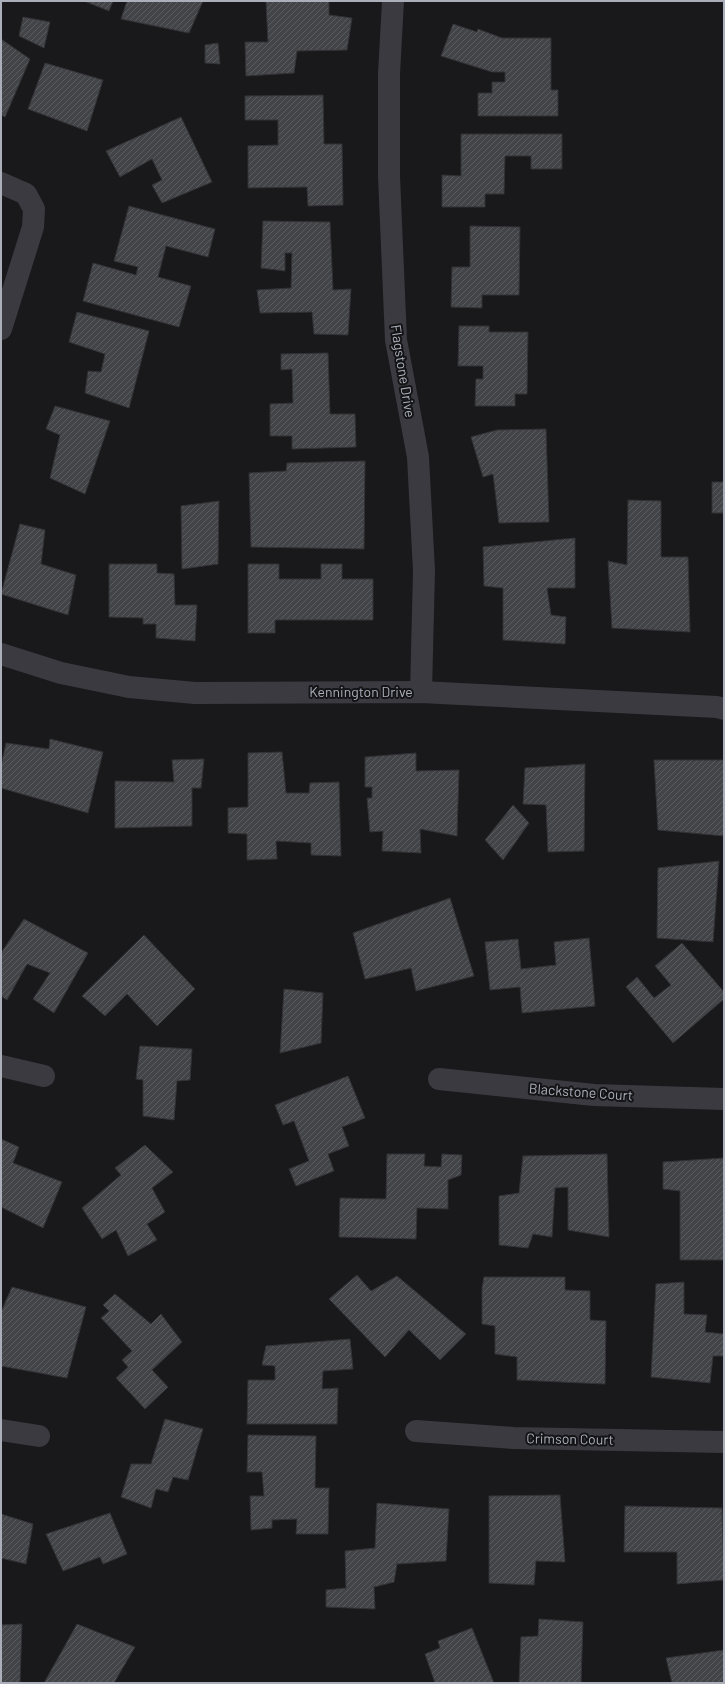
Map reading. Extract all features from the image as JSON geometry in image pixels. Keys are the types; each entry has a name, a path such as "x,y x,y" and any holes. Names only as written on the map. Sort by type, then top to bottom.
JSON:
{"street":[{"name":"Flagstone Drive","path":"393,1 390,74 389,176 394,301 396,340 418,457 424,571 421,692"},
{"path":"1,183 26,194 34,209 32,227 1,329"},
{"name":"Kennington Drive","path":"1,654 61,672 122,685 195,693 421,692 717,707 724,709"},
{"path":"1,1066 44,1076"},
{"name":"Blackstone Court","path":"439,1079 594,1095 724,1099"},
{"path":"1,1430 39,1436"},
{"name":"Crimson Court","path":"416,1431 513,1438 724,1442"}],"building":[{"path":"84,1 113,1 109,11"},
{"path":"127,1 203,1 189,33 121,19"},
{"path":"266,1 329,1 329,15 352,18 347,50 297,51 294,73 246,76 245,42 268,42"},
{"path":"23,17 50,22 44,48 19,36"},
{"path":"453,24 477,32 478,29 502,38 551,38 551,90 558,90 558,116 478,116 478,93 492,93 492,82 505,82 505,72 492,72 441,56"},
{"path":"1,39 30,59 5,117 1,115"},
{"path":"218,43 220,64 205,63 205,45"},
{"path":"45,63 103,80 87,131 28,109"},
{"path":"323,95 324,144 342,144 343,205 308,206 307,187 248,188 248,146 278,145 278,120 245,120 245,96"},
{"path":"181,117 212,182 162,203 152,185 162,180 152,159 120,177 106,151"},
{"path":"461,134 562,134 562,169 531,169 531,156 505,156 504,194 485,194 485,207 442,207 442,175 461,176"},
{"path":"129,206 215,229 208,257 166,246 158,277 191,286 179,327 83,301 93,263 136,275 138,267 114,261"},
{"path":"263,221 330,222 333,290 351,289 348,335 314,334 312,312 260,313 257,290 291,288 292,253 285,253 285,271 261,268"},
{"path":"470,226 520,227 519,295 482,295 482,308 451,307 452,267 470,267"},
{"path":"77,312 149,331 129,408 85,393 88,371 101,372 105,354 69,342"},
{"path":"459,326 489,326 489,332 528,332 527,394 515,394 515,406 475,406 476,379 483,379 483,366 458,366"},
{"path":"328,353 330,414 355,414 356,447 292,449 292,436 270,436 270,404 293,403 292,369 281,370 281,354"},
{"path":"55,406 110,421 85,494 50,478 60,435 46,429"},
{"path":"546,429 549,522 499,523 493,474 483,477 471,437 497,430"},
{"path":"365,461 364,549 251,547 249,473 286,471 287,463"},
{"path":"712,482 724,482 724,513 712,513"},
{"path":"628,500 661,501 661,557 688,557 690,632 612,628 608,561 627,565"},
{"path":"219,501 218,564 182,569 181,506"},
{"path":"20,524 45,530 41,564 76,575 68,615 1,594"},
{"path":"575,538 575,588 547,588 551,615 566,617 565,644 503,640 503,588 484,586 483,547"},
{"path":"109,564 157,564 157,573 174,574 175,605 197,605 195,641 156,638 156,624 143,624 143,618 109,617"},
{"path":"248,564 279,564 279,579 321,579 321,564 342,564 342,579 373,579 373,620 275,620 275,633 248,633"},
{"path":"50,739 103,752 88,813 1,788 1,766 6,743 49,749"},
{"path":"282,752 286,793 309,793 310,783 339,782 341,856 311,855 311,843 276,841 277,859 247,860 247,834 228,833 228,808 248,807 248,753"},
{"path":"416,753 416,771 459,770 457,836 420,829 421,853 382,851 383,831 370,832 367,798 372,798 372,787 365,787 365,757"},
{"path":"204,759 201,788 192,788 192,826 115,828 115,781 174,782 172,760"},
{"path":"654,760 724,760 724,836 658,830"},
{"path":"585,764 584,851 548,852 546,805 523,804 525,768"},
{"path":"513,805 529,823 503,860 485,840"},
{"path":"719,861 713,942 657,938 658,868"},
{"path":"450,898 474,976 416,991 411,968 365,979 353,933"},
{"path":"24,919 88,953 54,1013 33,999 50,973 27,964 7,1000 1,996 1,953"},
{"path":"144,935 195,989 157,1026 127,994 105,1016 82,996"},
{"path":"589,938 595,1006 522,1013 520,987 490,990 485,942 518,939 521,969 556,965 554,942"},
{"path":"682,943 724,992 724,999 673,1043 626,987 637,977 654,998 671,985 655,966"},
{"path":"284,989 323,993 321,1043 280,1053"},
{"path":"140,1046 192,1049 190,1080 177,1081 174,1120 143,1116 143,1080 136,1079"},
{"path":"348,1076 365,1118 342,1127 349,1146 328,1154 334,1171 296,1186 289,1169 309,1161 294,1121 283,1125 275,1105"},
{"path":"1,1139 19,1147 13,1163 62,1182 43,1228 1,1207"},
{"path":"145,1145 173,1172 152,1188 165,1212 147,1224 157,1240 128,1256 116,1230 102,1239 82,1208 121,1175 115,1168"},
{"path":"387,1154 425,1154 424,1166 441,1167 442,1154 462,1155 461,1175 448,1180 448,1209 417,1208 416,1239 339,1237 340,1198 386,1199"},
{"path":"607,1154 609,1237 568,1230 568,1187 555,1188 552,1237 533,1234 528,1248 499,1245 499,1196 519,1193 523,1156"},
{"path":"724,1158 724,1260 680,1260 680,1191 663,1189 663,1162"},
{"path":"357,1275 371,1291 397,1276 466,1334 440,1360 409,1330 385,1357 329,1299"},
{"path":"484,1277 565,1277 565,1290 590,1291 590,1320 606,1321 605,1384 517,1380 517,1357 495,1354 495,1326 482,1324 482,1288"},
{"path":"684,1282 684,1314 707,1315 705,1332 724,1334 724,1356 713,1356 710,1383 651,1377 656,1284"},
{"path":"12,1287 86,1307 67,1378 1,1366 1,1312"},
{"path":"115,1294 151,1324 161,1314 182,1342 152,1370 168,1387 145,1409 116,1378 128,1367 122,1360 132,1351 101,1318 109,1311 103,1305"},
{"path":"350,1339 353,1369 323,1371 322,1389 338,1388 337,1424 247,1424 248,1380 275,1380 275,1366 262,1365 266,1346"},
{"path":"165,1419 203,1429 188,1480 173,1477 168,1492 156,1489 151,1508 121,1497 131,1464 151,1464"},
{"path":"248,1435 316,1436 315,1488 329,1488 328,1534 296,1534 297,1519 272,1520 272,1528 251,1530 250,1496 264,1496 262,1472 247,1472"},
{"path":"560,1495 565,1562 536,1561 534,1585 489,1583 489,1496"},
{"path":"377,1503 449,1509 446,1561 397,1564 394,1582 374,1587 375,1609 326,1607 326,1590 346,1588 345,1551 375,1548"},
{"path":"625,1506 722,1508 724,1580 677,1584 677,1552 624,1552"},
{"path":"110,1513 127,1554 103,1564 100,1557 63,1571 46,1534"},
{"path":"1,1514 33,1524 26,1564 1,1558"},
{"path":"539,1619 583,1622 581,1683 519,1683 521,1637 538,1636"},
{"path":"22,1624 20,1683 1,1683 1,1625"},
{"path":"77,1624 135,1647 114,1683 44,1683"},
{"path":"472,1628 494,1683 435,1683 425,1654 440,1648 438,1641"},
{"path":"724,1650 724,1683 672,1683 666,1658"}]}
